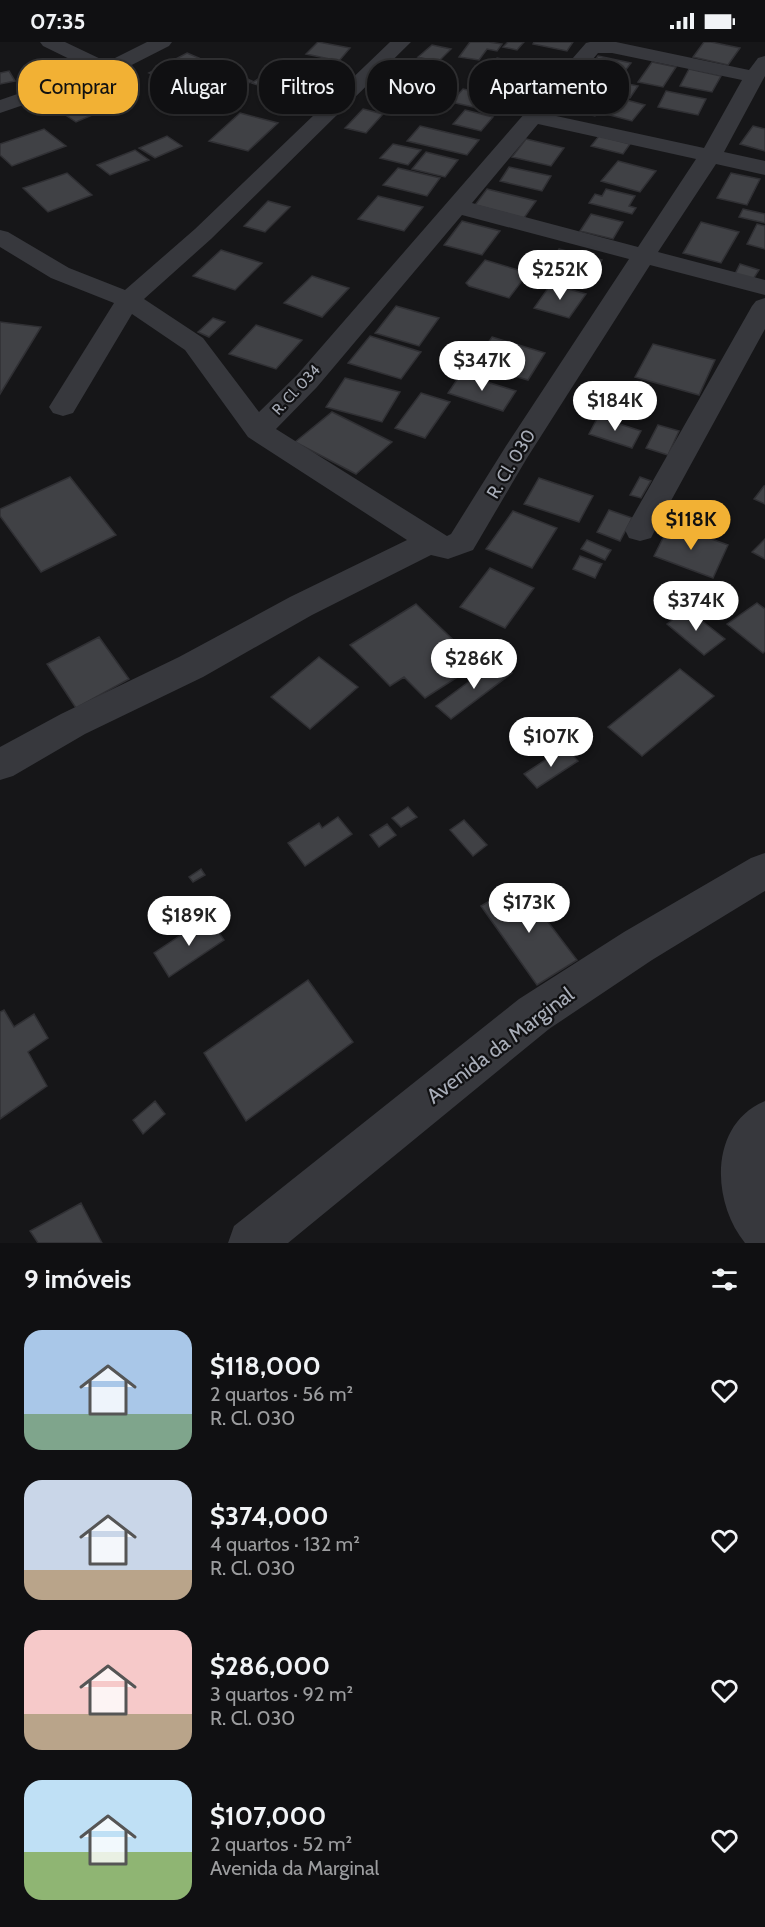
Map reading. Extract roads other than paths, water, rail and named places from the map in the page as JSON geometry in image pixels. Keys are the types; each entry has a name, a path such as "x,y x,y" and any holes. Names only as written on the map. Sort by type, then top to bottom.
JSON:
{"street":[{"path":"50,42 87,60"},
{"path":"127,60 162,42"},
{"path":"63,407 128,300 203,234 347,91 401,42"},
{"name":"R. Cl. 034","path":"0,237 60,273 128,300 194,344 258,430 307,381 593,47 612,46 760,70"},
{"name":"R. Cl. 030","path":"258,430 432,541 448,548 462,542 516,453 711,156 760,70"},
{"path":"0,107 18,101"},
{"path":"534,117 765,168"},
{"path":"456,206 765,288"},
{"path":"640,530 765,306"},
{"path":"0,765 73,724 191,667 301,606 432,541"},
{"name":"Avenida da Marginal","path":"251,1243 534,1014 638,946 765,870"},
{"path":"765,1123 748,1142 742,1183 751,1214 765,1232"}]}
